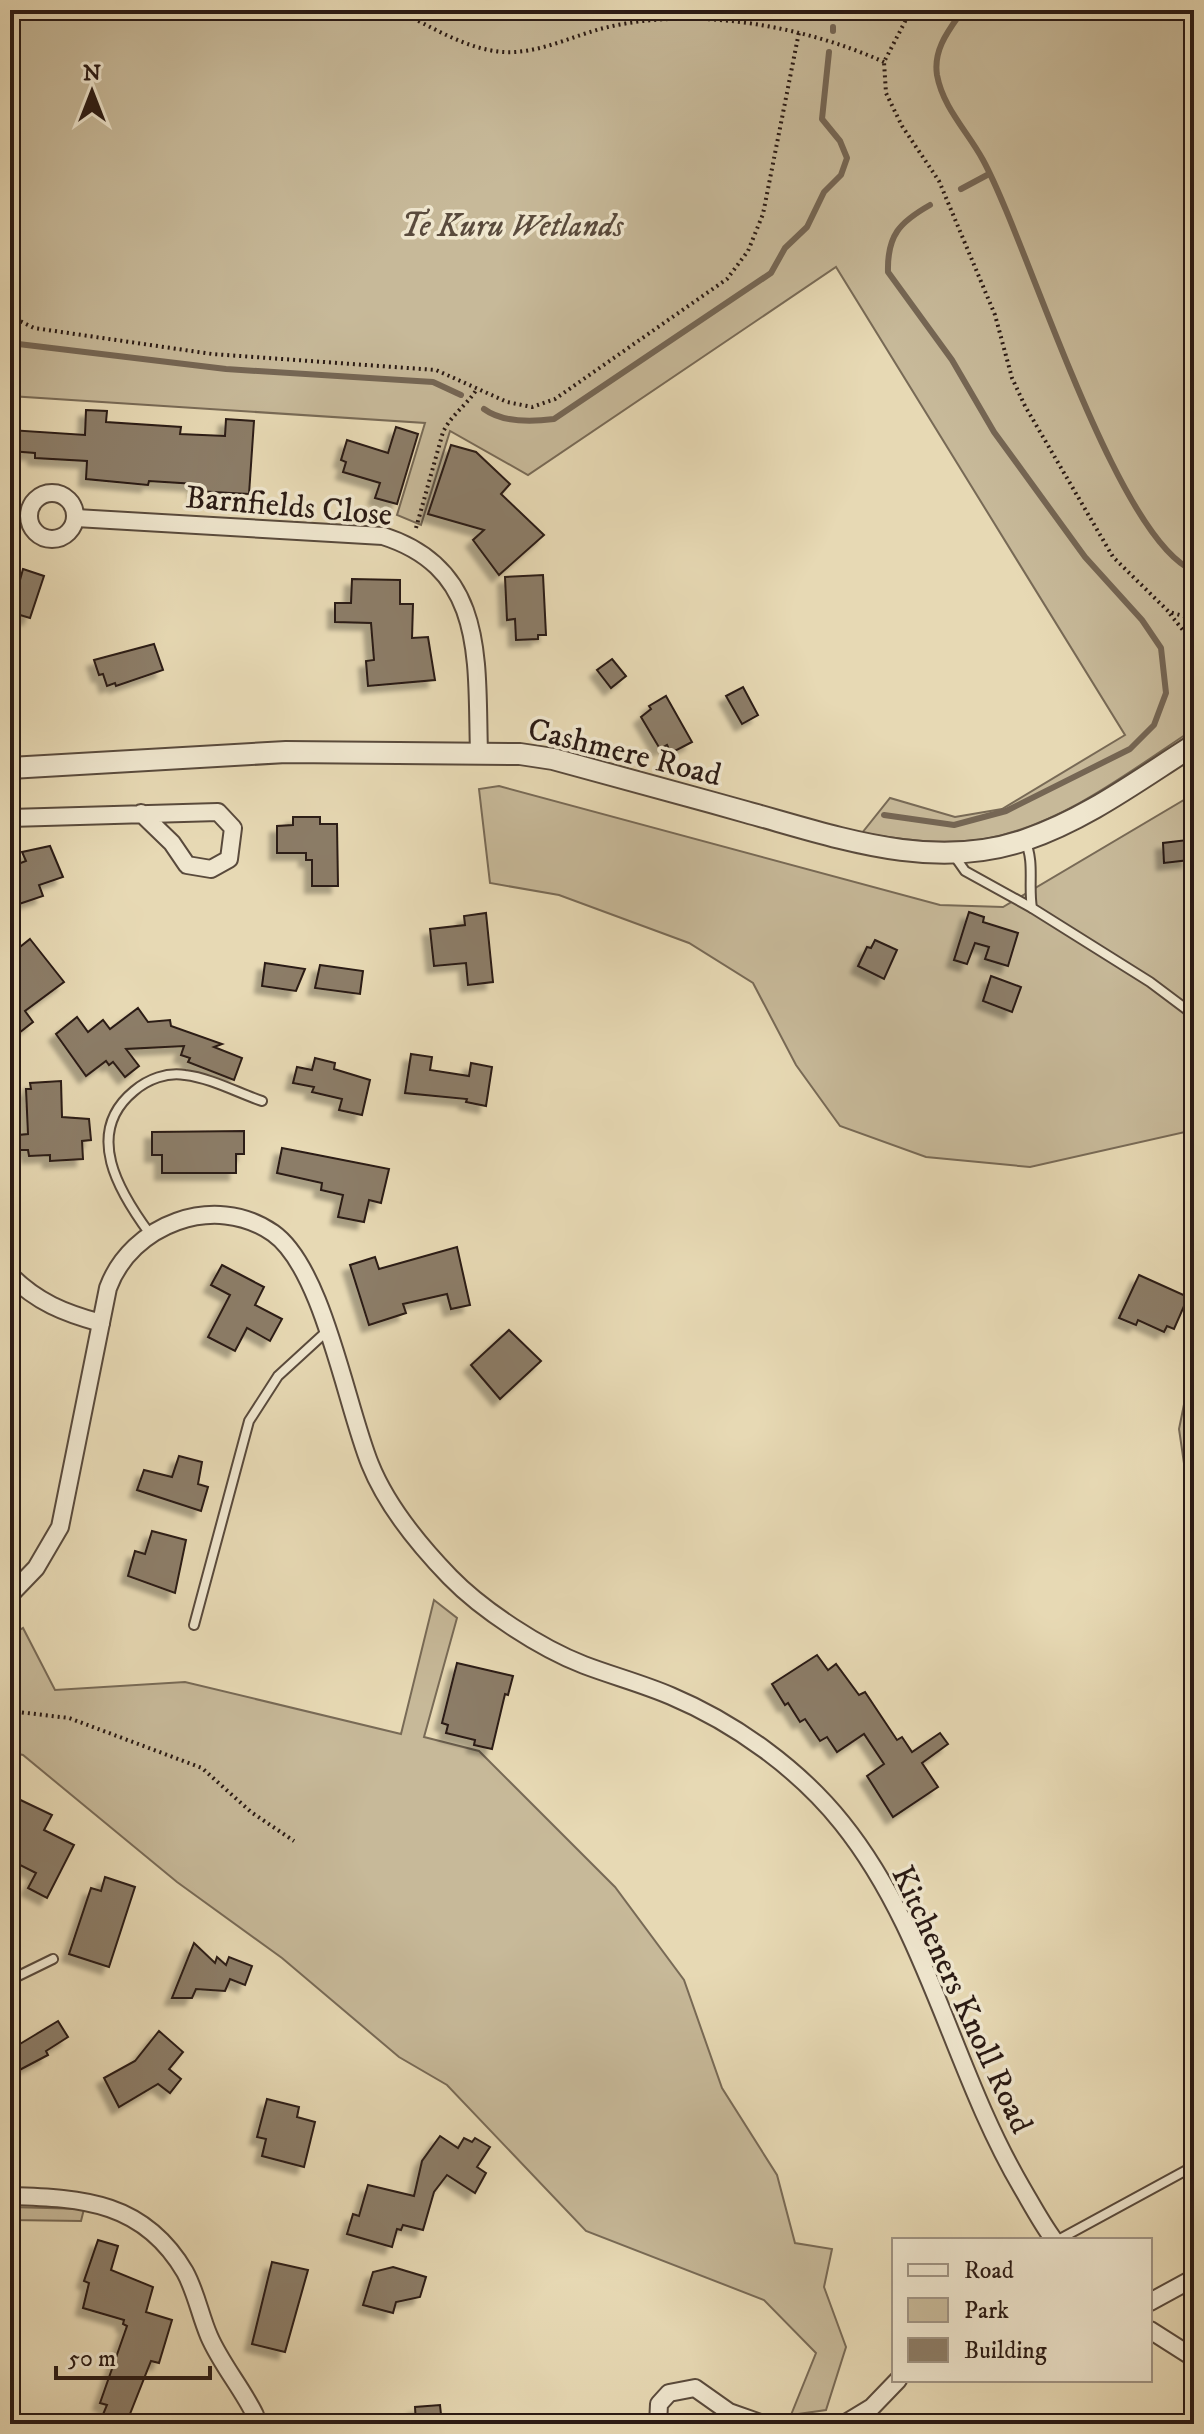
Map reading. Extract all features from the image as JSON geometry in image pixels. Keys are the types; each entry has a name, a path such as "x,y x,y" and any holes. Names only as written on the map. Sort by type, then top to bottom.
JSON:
{"street":[{"name":"Barnfields Close","path":"76,518 383,536 423,553 455,587 472,625 479,752"},
{"name":"Cashmere Road","path":"10,768 286,752 479,752 553,759 855,841 893,849 953,853 1024,840 1088,812 1194,745"},
{"path":"10,818 141,813 218,812 233,828 233,849 229,859 211,869 187,865 172,843 141,813"},
{"name":"Kitcheners Knoll Road","path":"10,1595 36,1568 60,1527 114,1270 150,1234 172,1222 211,1216 234,1217 272,1232 285,1243 305,1273 371,1467 395,1508 450,1577 499,1617 579,1663 673,1696 740,1733 792,1771 842,1822 906,1925 998,2146 1051,2238"},
{"path":"10,1275 45,1304 65,1314 101,1323"},
{"path":"10,2196 59,2198 108,2206 152,2231 187,2275 208,2335 258,2421"},
{"path":"1152,2301 1194,2278"},
{"path":"1152,2331 1194,2358"},
{"path":"844,2424 872,2407 896,2382"},
{"path":"658,2424 659,2404 669,2393 695,2388 729,2412 763,2424"}],"lane":[{"path":"1024,840 1031,858 1029,888 1032,908"},
{"path":"953,853 965,871 1128,967 1194,1015"},
{"path":"150,1234 124,1198 109,1161 108,1141 121,1102 147,1081 185,1074 262,1101"},
{"path":"194,1625 249,1421 278,1376 326,1332"},
{"path":"10,1980 53,1959"},
{"path":"1051,2238 1194,2166"}],"path":[{"path":"397,10 466,43 504,52 554,45 606,28 664,20 740,22 799,32 884,62"},
{"path":"911,10 884,62 886,93 902,126 939,181 995,315 1012,378 1025,406 1113,557 1169,612 1194,644"},
{"path":"10,316 34,328 212,354 436,370 507,402 532,407 555,399 727,279 748,251 763,214 799,32"},
{"path":"416,528 443,432 450,418 467,405 477,389"},
{"path":"1169,612 1194,619"},
{"path":"10,1711 69,1718 202,1768 251,1812 294,1841"}],"green space":[{"name":"Te Kuru Wetlands","path":"10,10 1194,10 1194,729 1071,808 1018,830 958,842 910,840 862,833 890,798 955,817 1002,809 1125,735 836,267 528,475 450,431 421,525 397,515 425,423 10,396"},
{"path":"499,786 940,905 1003,907 1194,794 1194,1130 1030,1167 926,1157 840,1126 796,1065 753,983 689,943 559,895 490,883 479,789"},
{"path":"1194,1355 1194,1532 1179,1429"},
{"path":"434,1600 457,1618 424,1737 479,1751 615,1887 684,1980 722,2088 777,2175 795,2243 832,2249 824,2287 846,2347 826,2410 791,2415 816,2353 764,2300 586,2231 447,2085 399,2057 282,1958 177,1882 23,1755 10,1752 10,1636 23,1628 55,1690 185,1682 401,1734"},
{"path":"10,2207 84,2209 81,2221 10,2220"}],"building":[{"path":"86,410 107,411 106,422 181,427 180,434 225,436 226,419 254,421 249,494 195,491 196,484 149,481 148,485 86,479 87,461 35,458 35,453 10,451 10,430 85,435"},
{"path":"396,427 418,434 397,504 375,498 380,483 343,472 346,462 341,460 347,440 388,453"},
{"path":"451,445 476,452 510,484 501,494 544,535 499,575 473,540 484,530 428,514"},
{"path":"23,569 44,576 30,618 10,612 10,577 20,580"},
{"path":"543,575 546,635 538,635 538,639 516,640 515,619 507,620 505,577"},
{"path":"352,579 400,580 400,604 413,604 412,638 428,637 435,680 368,686 366,661 374,660 371,623 335,622 335,603 351,603"},
{"path":"154,644 163,670 116,686 115,683 107,686 103,674 99,675 94,660"},
{"path":"612,659 626,676 611,688 597,670"},
{"path":"743,687 758,715 742,724 726,696"},
{"path":"666,696 692,742 671,753 667,745 660,749 641,717 651,709 649,706"},
{"path":"293,817 320,817 320,824 337,824 338,886 312,886 312,860 306,860 306,853 277,853 277,826 293,825"},
{"path":"1187,840 1189,860 1164,863 1163,843"},
{"path":"50,846 63,877 39,885 43,896 10,907 10,867 26,861 22,852"},
{"path":"969,912 984,917 983,922 1018,933 1008,966 985,959 989,947 975,943 967,964 954,960"},
{"path":"486,913 493,982 468,985 466,963 434,966 430,929 465,925 464,916"},
{"path":"30,939 64,982 25,1011 33,1022 10,1040 10,955"},
{"path":"875,940 897,950 884,979 858,966 867,947 871,948"},
{"path":"265,963 305,969 296,991 262,986"},
{"path":"320,965 363,971 360,994 315,988"},
{"path":"991,976 1021,987 1012,1012 983,1001"},
{"path":"138,1008 148,1022 170,1020 171,1026 222,1044 214,1047 242,1058 234,1080 188,1062 190,1058 181,1055 184,1046 126,1049 139,1066 125,1077 113,1062 109,1065 106,1061 86,1076 56,1034 77,1017 88,1032 103,1020 110,1029"},
{"path":"411,1054 432,1057 430,1070 469,1076 471,1063 492,1067 486,1106 466,1102 467,1099 405,1093"},
{"path":"315,1058 335,1063 334,1069 370,1080 362,1115 339,1110 342,1099 312,1092 314,1087 293,1083 297,1067 312,1070"},
{"path":"61,1081 62,1117 89,1119 91,1140 82,1141 83,1159 50,1161 50,1155 29,1156 28,1150 19,1150 18,1135 28,1134 26,1089 31,1089 30,1083"},
{"path":"244,1131 244,1154 236,1154 236,1173 162,1173 162,1155 152,1155 152,1132"},
{"path":"282,1148 389,1169 381,1203 369,1200 364,1222 338,1217 343,1195 321,1190 322,1183 277,1173"},
{"path":"457,1247 470,1305 451,1309 447,1294 403,1304 406,1313 369,1325 350,1265 375,1257 379,1269"},
{"path":"222,1265 264,1287 255,1305 282,1319 270,1341 247,1328 235,1351 208,1337 230,1295 211,1285"},
{"path":"1139,1275 1188,1297 1174,1329 1167,1326 1164,1332 1138,1320 1136,1325 1119,1318"},
{"path":"509,1330 541,1361 500,1399 471,1365"},
{"path":"179,1456 202,1462 198,1484 208,1487 201,1511 137,1490 144,1470 172,1477"},
{"path":"152,1531 186,1540 175,1593 128,1576 135,1551 145,1554"},
{"path":"817,1655 828,1670 836,1664 859,1695 865,1692 897,1740 902,1737 912,1752 940,1733 948,1744 922,1763 938,1787 893,1817 867,1776 884,1764 864,1734 837,1752 827,1737 820,1741 805,1719 800,1722 772,1684"},
{"path":"457,1663 513,1676 508,1695 505,1694 492,1749 474,1745 475,1740 446,1733 448,1725 442,1723"},
{"path":"10,1795 52,1815 44,1830 74,1845 47,1898 28,1888 36,1873 10,1860"},
{"path":"105,1877 135,1887 109,1967 69,1954 91,1888 101,1891"},
{"path":"194,1943 215,1963 217,1957 226,1965 229,1957 252,1966 245,1985 230,1979 225,1991 196,1989 192,1998 172,1998"},
{"path":"58,2021 68,2037 46,2051 48,2055 10,2075 10,2050"},
{"path":"159,2031 183,2052 169,2069 181,2079 170,2093 158,2084 119,2107 104,2078 135,2061"},
{"path":"267,2099 299,2107 297,2117 315,2122 304,2167 262,2156 266,2139 257,2137"},
{"path":"440,2136 458,2148 464,2138 472,2142 475,2138 490,2147 477,2167 486,2173 475,2193 447,2175 434,2192 423,2230 403,2225 401,2230 397,2229 392,2247 347,2234 353,2214 359,2216 368,2185 414,2196 422,2161"},
{"path":"98,2240 118,2246 111,2270 153,2287 146,2312 172,2320 159,2363 151,2361 126,2424 99,2424 107,2405 100,2403 127,2326 123,2324 124,2320 83,2308 89,2283 84,2281"},
{"path":"272,2262 308,2270 285,2352 252,2344"},
{"path":"393,2267 426,2277 420,2297 396,2302 393,2313 363,2305 373,2272"},
{"path":"440,2405 442,2424 416,2424 415,2407"}],"waterway":[{"path":"963,10 943,40 937,57 940,87 983,160 1002,200 1076,385 1134,505 1164,548 1194,571"},
{"path":"484,409 508,419 554,419 771,273 785,248 807,227 824,192 841,175 847,158 840,141 822,119 829,52"},
{"path":"961,189 989,174"},
{"path":"884,815 954,825 1006,811 1130,749 1154,725 1166,693 1161,648 1142,620 1085,557 994,432 952,360 888,272 890,248 897,231 930,205"},
{"path":"10,343 226,369 433,382 461,395"}]}
